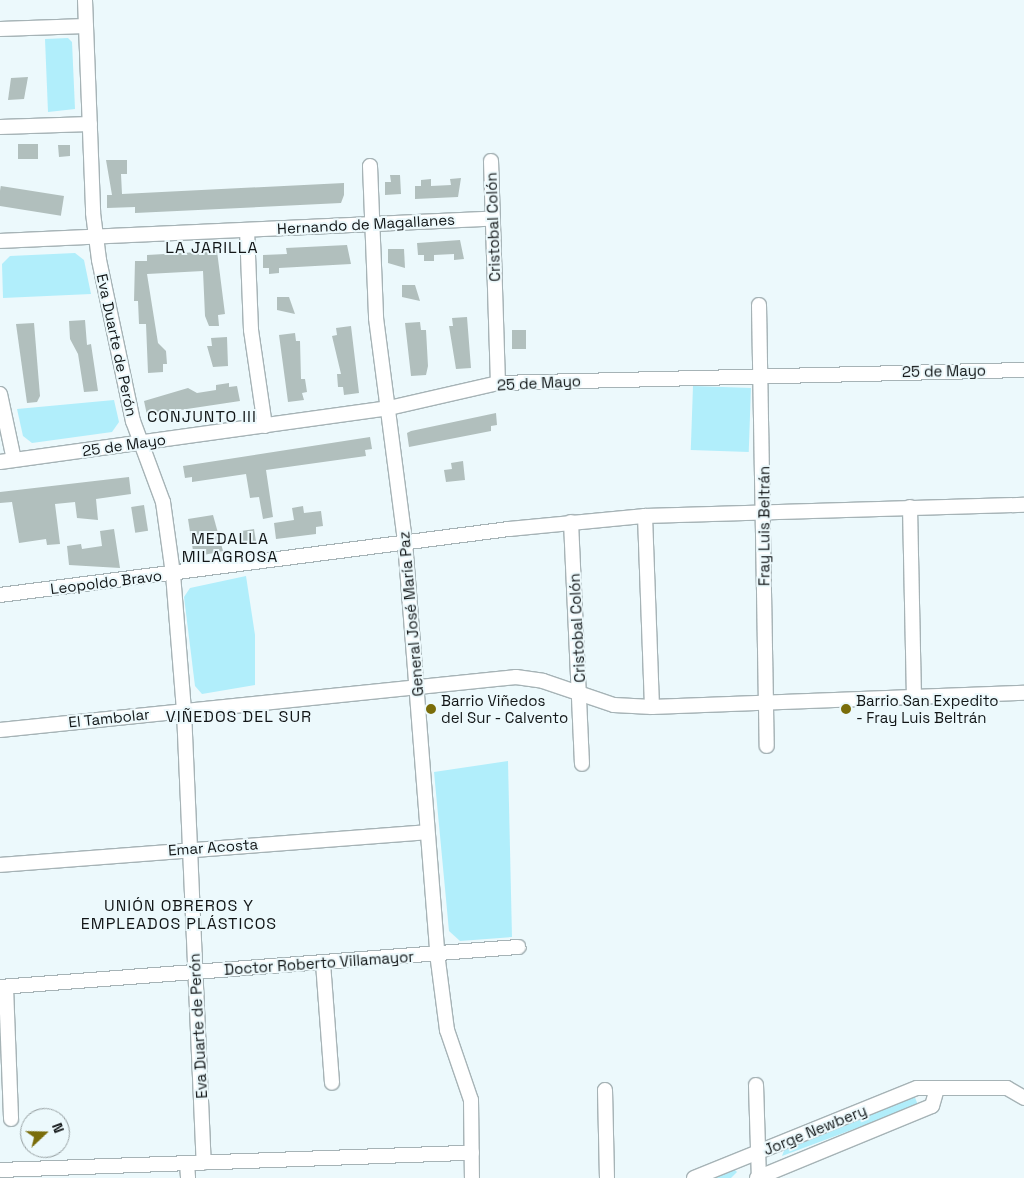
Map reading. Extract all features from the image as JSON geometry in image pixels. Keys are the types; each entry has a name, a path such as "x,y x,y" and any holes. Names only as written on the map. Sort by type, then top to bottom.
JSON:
{"street":[{"name":"Eva Duarte de Perón","path":"85,0 96,236 141,443 163,502 173,574 184,711 187,849 197,972 204,1163"},
{"path":"0,29 86,26"},
{"path":"0,127 90,124"},
{"name":"Cristobal Colón","path":"491,161 498,383"},
{"name":"General José María Paz","path":"370,166 376,318 405,542 418,687 426,832 437,953 447,1030 471,1100 472,1178"},
{"name":"Hernando de Magallanes","path":"0,240 493,218"},
{"path":"247,230 251,330 265,426"},
{"name":"Fray Luis Beltrán","path":"759,305 762,374 762,510 767,746"},
{"name":"25 de Mayo","path":"7,461 389,408 498,383 762,374 1024,370"},
{"path":"0,394 7,461"},
{"name":"Leopoldo Bravo","path":"0,595 173,574 509,528 571,522 762,510 1024,505"},
{"path":"910,507 914,698"},
{"path":"645,516 652,707"},
{"name":"Cristobal Colón","path":"571,522 582,764"},
{"name":"El Tambolar","path":"0,730 516,677 580,693 614,705 652,707 1024,693"},
{"name":"Emar Acosta","path":"0,865 187,849 426,832"},
{"name":"Doctor Roberto Villamayor","path":"3,987 518,947"},
{"path":"322,963 332,1083"},
{"path":"3,987 11,1119"},
{"path":"756,1084 758,1178"},
{"name":"Jorge Newbery","path":"694,1178 758,1154 918,1088 936,1090 1007,1088 1024,1098"},
{"path":"605,1090 607,1178"},
{"name":"Jorge Newbery","path":"758,1178 932,1106 936,1090"},
{"path":"0,1170 472,1153"},
{"path":"187,1163 188,1178"}],"shaded area":[{"path":"68,38 72,42 75,109 48,112 45,39"},
{"path":"75,253 84,260 91,294 3,298 2,264 10,256"},
{"path":"693,386 751,388 749,452 691,450"},
{"path":"114,400 119,422 112,432 32,443 23,436 17,409"},
{"path":"246,576 255,635 255,685 202,694 195,686 184,597 190,588"},
{"path":"508,761 512,937 460,941 449,931 434,772"},
{"path":"914,1095 918,1105 782,1156 785,1148"},
{"path":"732,1167 737,1172 731,1178 706,1178"}],"building":[{"path":"28,77 24,99 8,100 11,78"},
{"path":"18,144 38,144 38,159 18,159"},
{"path":"58,145 70,145 70,156 59,157"},
{"path":"106,160 127,160 127,174 121,174 122,194 344,183 344,195 341,203 135,213 135,207 107,208 107,195 112,195"},
{"path":"390,175 400,175 401,194 385,195 385,182 391,182"},
{"path":"461,178 458,197 415,199 415,186 421,186 421,180 431,179 431,186 451,185 450,179"},
{"path":"1,186 64,196 61,216 0,206"},
{"path":"460,240 464,259 454,260 454,254 434,255 434,261 424,261 424,255 418,255 417,243"},
{"path":"347,245 351,264 279,268 279,273 269,274 269,268 263,268 263,255 287,254 286,248"},
{"path":"388,249 404,249 405,268 388,263"},
{"path":"217,251 225,314 218,315 219,326 209,326 205,316 203,271 147,274 158,343 166,351 167,364 163,364 163,372 148,373 146,324 139,324 138,301 134,301 135,261 147,261 147,255"},
{"path":"402,285 415,285 420,301 402,297"},
{"path":"277,297 289,297 295,314 277,310"},
{"path":"467,317 471,368 456,369 449,326 453,326 452,318"},
{"path":"85,320 87,345 91,344 98,391 84,392 78,354 70,339 69,321"},
{"path":"420,322 421,330 426,330 428,366 426,375 411,376 405,323"},
{"path":"34,323 40,396 37,402 27,403 16,324"},
{"path":"351,326 359,393 344,395 343,387 338,387 337,374 341,374 332,336 337,335 336,328"},
{"path":"512,330 526,330 526,349 512,349"},
{"path":"295,333 296,341 300,341 301,379 305,379 307,392 302,393 304,400 288,402 279,335"},
{"path":"227,337 228,366 213,367 207,346 212,346 211,338"},
{"path":"229,383 229,387 237,386 240,401 147,415 144,401 188,388 197,393 216,390 216,385"},
{"path":"496,413 497,425 491,426 491,431 409,447 407,433 411,431"},
{"path":"370,437 372,449 365,450 366,456 266,470 273,517 263,519 259,497 250,498 246,474 192,482 192,477 185,478 183,466"},
{"path":"463,461 465,480 446,482 444,470 452,469 451,463"},
{"path":"129,477 131,494 96,499 98,520 77,518 75,502 55,504 60,544 47,545 46,539 19,543 12,502 0,503 0,492"},
{"path":"144,505 148,531 135,533 131,507"},
{"path":"303,506 304,513 321,511 323,526 316,527 316,534 276,539 274,523 294,520 292,508"},
{"path":"213,515 223,551 194,557 188,519"},
{"path":"114,529 120,568 69,565 67,546 81,544 82,549 102,546 100,531"},
{"path":"254,529 256,542 242,544 240,531"}],"place":[{"name":"Barrio Viñedos del Sur - Calvento","path":"431,709"},
{"name":"Barrio San Expedito - Fray Luis Beltrán","path":"846,709"}],"district":[{"name":"LA JARILLA","path":"212,248"},
{"name":"CONJUNTO III","path":"202,417"},
{"name":"MEDALLA MILAGROSA","path":"230,548"},
{"name":"VIÑEDOS DEL SUR","path":"239,717"},
{"name":"UNIÓN OBREROS Y EMPLEADOS PLÁSTICOS","path":"179,915"}]}
